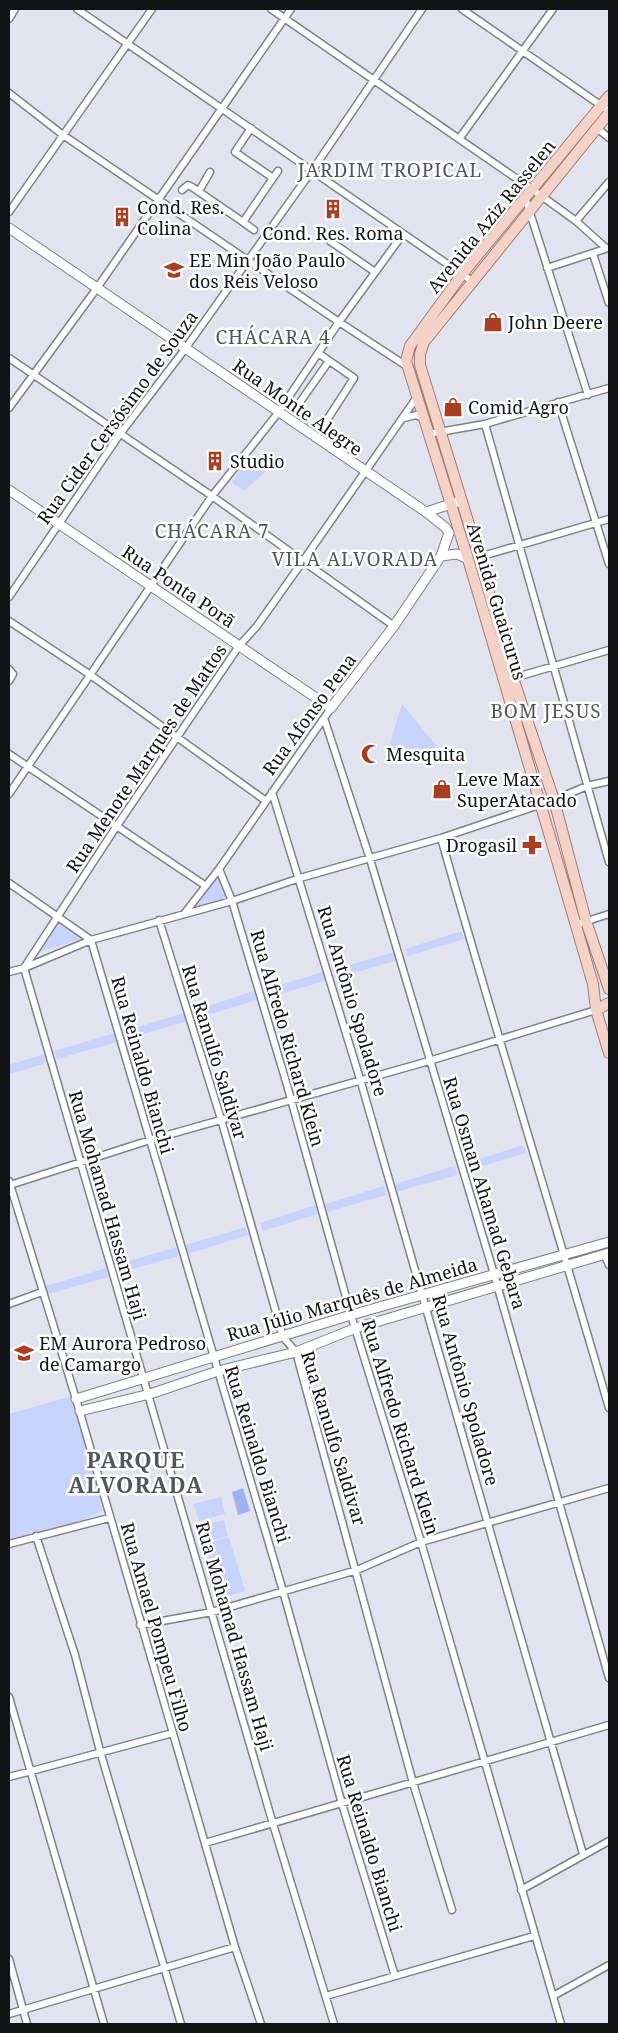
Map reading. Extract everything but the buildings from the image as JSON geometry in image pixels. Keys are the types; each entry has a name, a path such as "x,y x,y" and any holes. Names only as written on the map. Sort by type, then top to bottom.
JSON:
{"main road":[{"name":"Avenida Aziz Rasselen","path":"420,354 424,342 530,210 534,194 597,128 607,110 609,96"},
{"name":"Avenida Aziz Rasselen","path":"407,364 410,346 463,273 607,110"},
{"name":"Avenida Guaicurus","path":"420,354 420,365 462,501 474,558 508,679 539,805 593,984 592,1011 609,1053"},
{"name":"Avenida Guaicurus","path":"407,364 450,503 474,558"},
{"name":"Avenida Guaicurus","path":"508,679 554,800 586,921 609,989"},
{"path":"592,1011 609,1004"}],"street":[{"path":"9,18 15,9"},
{"path":"77,9 472,280"},
{"path":"9,212 152,9"},
{"path":"270,9 459,139 534,194 576,221 608,248 548,268"},
{"path":"9,408 97,288 291,9"},
{"name":"Rua Cider Cersósimo de Souza","path":"9,597 120,434 185,349 312,171 375,81 422,9"},
{"path":"462,9 607,110"},
{"path":"459,139 553,9"},
{"path":"9,93 63,135 338,322 407,364"},
{"path":"251,128 235,152 273,178"},
{"path":"597,128 609,138"},
{"path":"243,222 278,171"},
{"path":"199,191 210,172"},
{"path":"576,221 609,182"},
{"path":"182,190 188,185 199,191 254,230"},
{"path":"534,194 530,210 588,395"},
{"name":"Rua Monte Alegre","path":"9,228 366,473 426,512 446,528 449,533 441,556"},
{"path":"9,794 212,496 278,413 338,322 403,234"},
{"path":"330,241 375,272"},
{"path":"593,254 609,303"},
{"path":"318,353 354,378 325,422"},
{"path":"9,358 212,496 394,626"},
{"path":"298,406 329,361"},
{"path":"428,434 485,424 609,388"},
{"name":"Rua Menote Marques de Mattos","path":"24,968 116,826 239,646 257,626 366,473 417,397"},
{"path":"558,402 609,564"},
{"path":"401,420 409,415 416,414 423,418"},
{"path":"485,424 609,862"},
{"name":"Rua Ponta Porã","path":"9,490 331,708"},
{"path":"426,512 450,503 462,501"},
{"path":"441,556 457,554 474,558 609,519"},
{"name":"Rua Afonso Pena","path":"184,914 219,869 331,708 394,626 441,556"},
{"path":"9,621 89,674 266,801"},
{"path":"508,679 554,668 609,650"},
{"path":"9,669 13,674 9,681"},
{"name":"Rua Osman Ahamad Gebara","path":"324,718 370,859 429,1061 498,1285 558,1503 609,1678"},
{"path":"9,754 206,886"},
{"path":"9,972 24,968 91,940 232,901 300,878 441,838 554,800 587,786 609,781"},
{"name":"Rua Antônio Spoladore","path":"272,792 300,878 360,1079 583,1854"},
{"path":"441,838 498,1040 566,1260 609,1408"},
{"name":"Rua Alfredo Richard Klein","path":"219,869 232,901 351,1315 421,1542 522,1890"},
{"path":"9,883 91,940"},
{"path":"575,924 609,914"},
{"name":"Rua Ranulfo Saldivar","path":"159,920 221,1119 283,1337 296,1352 357,1570 413,1783 452,1910"},
{"name":"Rua Reinaldo Bianchi","path":"91,940 283,1591 342,1804 395,1976"},
{"name":"Rua Mohamad Hassam Haji","path":"24,968 143,1378 150,1394 273,1824 334,2024"},
{"path":"9,1183 221,1119 429,1061 592,1011"},
{"name":"Rua Amael Pompeu Filho","path":"9,1183 80,1411 109,1518 235,1947 261,2024"},
{"name":"Rua Júlio Marquês de Almeida","path":"80,1411 150,1394 218,1372 296,1352 356,1328 498,1285 609,1242"},
{"path":"607,1254 609,1266"},
{"name":"Rua Júlio Marquês de Almeida","path":"76,1398 494,1274 607,1254"},
{"path":"9,1304 42,1292"},
{"path":"140,1625 212,1612 357,1570 421,1542 609,1488"},
{"path":"9,1544 109,1518"},
{"path":"36,1536 75,1654 100,1751 181,2024"},
{"path":"9,1697 104,2024"},
{"path":"205,1843 609,1725"},
{"path":"9,1777 100,1751 173,1733"},
{"path":"561,2024 522,1890 609,1841"},
{"path":"326,1996 534,1936"},
{"path":"9,2014 235,1947"},
{"path":"9,1959 27,2024"},
{"path":"552,1996 609,1965"}],"shaded area":[{"path":"248,458 266,471 244,491 232,482"},
{"path":"402,704 437,747 384,762"},
{"path":"219,874 227,901 189,912"},
{"path":"60,920 82,939 38,952"},
{"path":"462,931 464,939 408,956 405,949"},
{"path":"394,952 396,961 335,978 333,970"},
{"path":"323,972 325,981 266,998 264,990"},
{"path":"254,991 257,1000 201,1017 199,1009"},
{"path":"185,1013 187,1021 127,1039 124,1031"},
{"path":"115,1033 117,1042 57,1059 54,1051"},
{"path":"45,1054 47,1063 9,1074 9,1065"},
{"path":"523,1145 526,1153 470,1170 467,1163"},
{"path":"455,1166 457,1175 396,1192 394,1184"},
{"path":"384,1186 386,1195 327,1212 325,1204"},
{"path":"315,1205 318,1214 263,1231 260,1223"},
{"path":"246,1227 248,1235 188,1254 185,1245"},
{"path":"176,1247 179,1256 118,1273 116,1265"},
{"path":"106,1268 108,1277 48,1294 46,1286"},
{"path":"75,1395 91,1456 102,1511 77,1522 9,1540 9,1414"},
{"path":"243,1488 250,1511 238,1515 232,1492"},
{"path":"221,1497 225,1514 199,1521 193,1504"},
{"path":"224,1520 228,1536 205,1543 199,1526"},
{"path":"229,1537 245,1591 220,1598 205,1544"}],"place":[{"name":"Cond. Res. Roma","path":"333,209"},
{"name":"Cond. Res. Colina","path":"122,217"},
{"name":"EE Min João Paulo dos Reis Veloso","path":"174,270"},
{"name":"John Deere","path":"493,322"},
{"name":"Comid Agro","path":"453,407"},
{"name":"Studio","path":"215,461"},
{"name":"Mesquita","path":"371,754"},
{"name":"Leve Max SuperAtacado","path":"442,789"},
{"name":"Drogasil","path":"532,845"},
{"name":"EM Aurora Pedroso de Camargo","path":"24,1353"}],"district":[{"name":"JARDIM TROPICAL","path":"390,170"},
{"name":"CHÁCARA 4","path":"273,337"},
{"name":"CHÁCARA 7","path":"212,531"},
{"name":"VILA ALVORADA","path":"355,559"},
{"name":"BOM JESUS","path":"546,711"},
{"name":"PARQUE ALVORADA","path":"136,1472"}]}
